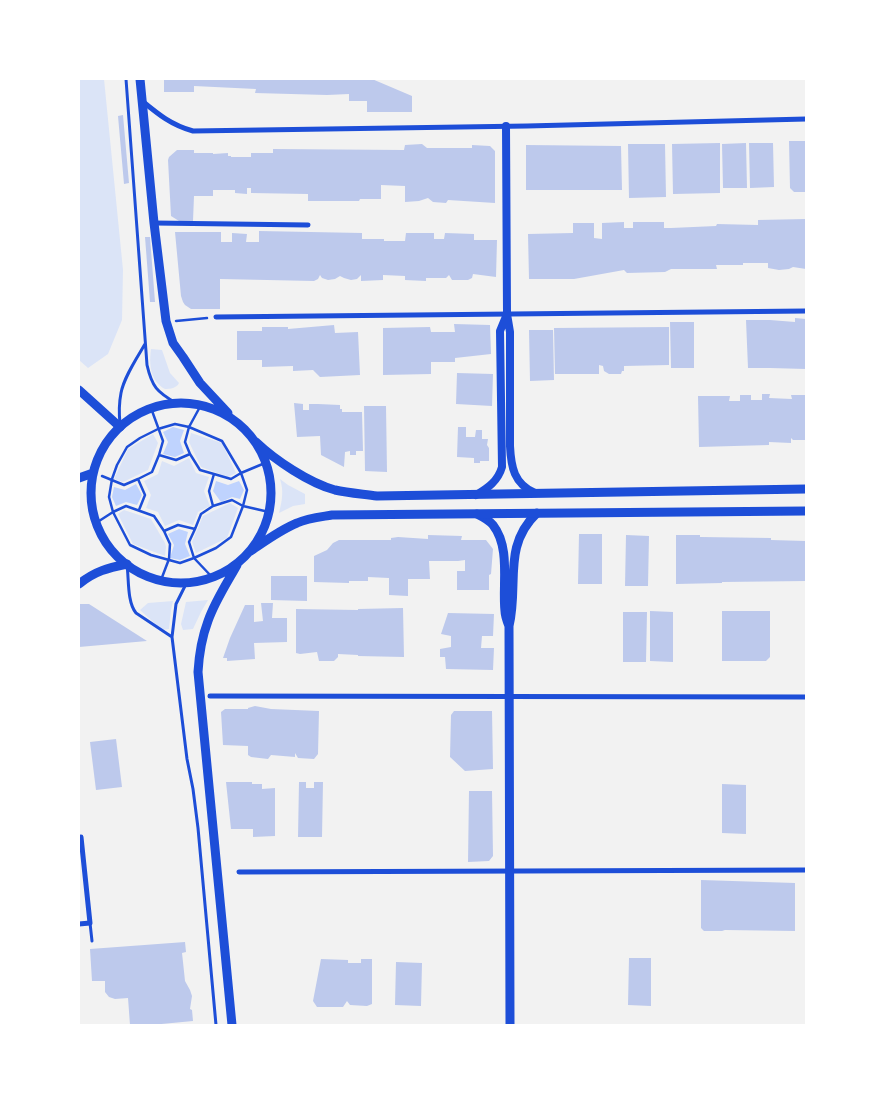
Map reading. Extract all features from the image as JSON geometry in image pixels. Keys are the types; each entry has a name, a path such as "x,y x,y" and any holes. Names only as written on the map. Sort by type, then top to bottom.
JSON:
{"main road":[{"path":"140,79 154,224 166,321 173,343 200,383 235,421"},
{"path":"79,390 120,427"},
{"path":"806,489 377,496 334,490 312,481 289,467 256,442 235,421 219,411 188,403 176,403 150,408 137,414 120,427 105,445 98,458 91,485 91,498 96,523 117,556 150,577 174,582 187,582 212,577 226,571 249,552 297,523 311,518 332,515 806,511"},
{"path":"249,552 265,527 271,500 270,474 256,442"},
{"path":"79,478 93,473"},
{"path":"510,1025 509,626 512,612 515,552 524,528 537,513"},
{"path":"478,514 493,525 500,539 504,564 505,613 509,626"},
{"path":"232,1025 198,672 199,655 208,621 238,562"},
{"path":"79,584 98,572 128,564"}],"street":[{"path":"141,99 170,122 193,131 806,119"},
{"path":"506,126 507,314 510,332 511,462 519,482 526,489 536,494"},
{"path":"154,224 308,225"},
{"path":"216,317 806,311"},
{"path":"476,495 493,483 499,476 502,467 500,331 507,314"},
{"path":"210,696 806,698"},
{"path":"79,924 90,923 81,837"},
{"path":"239,872 806,870"}],"lane":[{"path":"126,79 147,365 154,386 163,395 176,403"},
{"path":"120,427 121,392 145,343"},
{"path":"128,564 130,602 133,610 172,637"},
{"path":"187,582 176,604 172,637 198,828 216,1025"},
{"path":"90,923 92,941"}],"path":[{"path":"166,321 216,317"},
{"path":"201,405 189,426 185,442 200,470 231,479 266,462"},
{"path":"93,473 124,485 152,472 163,441 150,408"},
{"path":"175,424 189,426 222,441 241,473 247,490 231,537 216,548 180,563 151,555 130,545 113,512 109,497 117,464 127,447 158,429 175,424"},
{"path":"159,455 176,460 190,454"},
{"path":"213,506 209,491 214,474"},
{"path":"138,479 145,495 139,510"},
{"path":"212,577 194,558 189,542 201,514 213,506 232,500 243,506 269,512"},
{"path":"96,523 126,506 154,516 170,544 168,559 161,580"},
{"path":"164,531 178,525 195,529"}],"shaded area":[{"path":"79,79 104,79 123,270 122,320 108,354 88,368 79,360"},
{"path":"151,349 162,350 170,373 179,383 177,386 165,389 153,377 150,360"},
{"path":"191,433 222,443 236,473 228,477 201,467 189,442"},
{"path":"153,434 158,443 148,470 123,482 114,479 128,449"},
{"path":"189,458 196,473 209,477 204,491 210,506 198,512 193,525 179,520 165,526 158,512 146,508 151,495 144,481 158,474 162,461 174,466"},
{"path":"280,479 305,494 305,504 293,506 279,513 282,496"},
{"path":"230,503 238,508 227,538 196,553 192,542 203,516"},
{"path":"124,510 151,519 165,543 165,556 133,544 118,514"},
{"path":"208,600 193,629 183,630 181,624 186,602"},
{"path":"173,601 169,629 162,630 140,610 148,603"}],"water":[{"path":"173,427 184,430 180,441 184,453 175,457 163,454 168,442 163,432"},
{"path":"216,481 228,485 239,481 244,490 240,499 232,497 221,502 213,491"},
{"path":"136,484 142,495 137,505 126,502 116,506 112,497 114,487 125,490"},
{"path":"179,529 188,532 185,544 190,556 180,560 170,558 174,545 168,534"}],"building":[{"path":"164,79 372,79 412,96 412,112 367,112 367,101 349,101 349,94 255,93 256,89 194,86 194,92 164,92"},
{"path":"123,115 129,183 124,184 118,116"},
{"path":"789,141 806,141 806,192 794,192 790,188"},
{"path":"720,143 720,193 673,194 672,144"},
{"path":"746,143 747,188 723,188 722,144"},
{"path":"749,143 773,143 774,187 750,188"},
{"path":"422,144 427,148 472,148 472,145 490,146 495,151 495,203 448,200 446,203 433,202 428,198 405,202 405,186 381,185 381,199 360,199 359,201 308,201 308,194 251,193 251,188 247,188 247,194 235,193 235,190 213,190 213,196 194,196 193,221 179,221 171,216 168,160 177,150 194,150 194,153 228,153 228,156 231,157 251,157 251,153 273,153 273,149 404,150 405,145"},
{"path":"628,144 665,144 666,197 629,198"},
{"path":"526,145 621,146 622,190 526,190"},
{"path":"806,219 806,269 793,267 779,270 768,268 768,263 743,263 743,265 716,265 717,269 671,269 665,272 627,273 624,270 574,279 529,279 528,234 573,233 573,223 594,223 594,238 602,239 602,223 624,222 624,228 633,228 633,222 664,222 664,228 671,228 716,226 717,224 758,225 758,220"},
{"path":"259,231 362,233 362,239 384,239 384,241 405,241 406,233 434,233 434,239 444,239 445,233 474,234 474,240 497,240 496,277 473,274 472,278 468,280 452,280 449,275 446,278 426,278 426,281 405,280 405,276 383,275 383,280 361,281 361,275 357,279 351,280 340,276 328,280 320,275 314,281 220,279 220,309 191,309 185,305 181,296 175,232 221,232 221,242 232,242 232,233 247,234 246,242 259,242"},
{"path":"145,237 150,237 155,302 150,302"},
{"path":"795,318 806,319 806,369 748,368 746,320 795,322"},
{"path":"670,322 694,322 694,368 671,368"},
{"path":"454,324 490,325 491,354 455,358 455,362 431,362 431,374 383,375 383,328 430,327 431,332 455,332"},
{"path":"334,325 335,333 358,332 360,375 320,377 313,370 293,371 293,366 262,367 262,360 237,360 237,331 262,331 262,327 288,327 288,329"},
{"path":"669,327 669,365 624,366 624,371 621,374 609,374 604,371 603,366 599,365 599,374 555,374 554,328"},
{"path":"529,330 553,330 554,380 530,381"},
{"path":"457,373 493,374 492,406 456,404"},
{"path":"762,394 770,394 769,398 792,399 791,395 806,395 806,440 793,440 791,438 791,443 769,442 769,445 699,447 698,396 730,396 729,401 740,401 740,395 751,395 751,400 762,400"},
{"path":"294,403 303,404 303,410 309,410 309,404 318,404 340,405 342,412 362,412 363,451 356,451 356,455 350,455 350,451 345,452 344,467 321,455 320,436 297,437"},
{"path":"364,406 386,406 387,472 365,471"},
{"path":"458,427 466,427 466,437 475,437 476,430 482,430 482,439 488,439 489,461 474,463 474,458 457,457"},
{"path":"579,534 602,534 602,584 578,584"},
{"path":"428,535 462,536 461,540 486,540 493,549 489,590 457,590 457,571 465,571 465,560 429,561 430,579 408,579 408,596 389,595 389,578 368,577 368,581 349,581 349,583 314,582 314,556 327,550 333,543 339,540 391,540 391,538 398,537 428,539"},
{"path":"626,535 649,536 648,586 625,586"},
{"path":"676,535 806,541 806,581 676,584"},
{"path":"271,576 307,576 307,601 271,600"},
{"path":"261,603 273,603 272,618 287,618 287,642 254,643 255,659 227,661 227,658 223,658 245,605 254,605 254,622 263,621"},
{"path":"79,604 89,604 147,641 79,647"},
{"path":"403,608 404,657 338,654 334,661 319,661 317,652 296,653 296,609 358,610"},
{"path":"650,611 673,612 673,662 650,661"},
{"path":"722,611 770,611 770,657 766,661 722,661"},
{"path":"623,612 647,612 646,662 623,662"},
{"path":"448,613 494,614 493,636 482,636 481,648 494,648 493,670 446,669 445,657 440,657 440,649 451,647 451,636 441,634"},
{"path":"255,706 271,709 319,711 318,754 314,759 298,758 295,753 295,757 271,755 268,759 251,757 248,755 248,746 223,745 221,712 225,709 248,709"},
{"path":"454,711 492,711 493,769 465,771 450,757 451,715"},
{"path":"116,739 122,787 96,790 90,742"},
{"path":"226,782 252,782 252,784 262,784 262,789 275,788 275,836 253,837 253,829 231,829"},
{"path":"299,782 306,782 306,788 314,788 314,782 323,782 322,837 298,837"},
{"path":"722,784 746,785 746,834 722,833"},
{"path":"469,791 492,791 493,856 489,861 468,862"},
{"path":"701,880 795,883 795,931 704,931 701,928"},
{"path":"185,942 186,952 182,953 185,981 192,996 190,1009 192,1010 193,1021 130,1025 128,998 115,999 109,997 105,992 105,981 92,981 90,949"},
{"path":"629,958 651,958 651,1006 628,1005"},
{"path":"321,959 348,960 348,963 361,963 361,959 372,959 372,1004 367,1006 350,1005 347,1001 343,1007 317,1007 313,1001"},
{"path":"396,962 422,963 421,1006 395,1005"}]}
